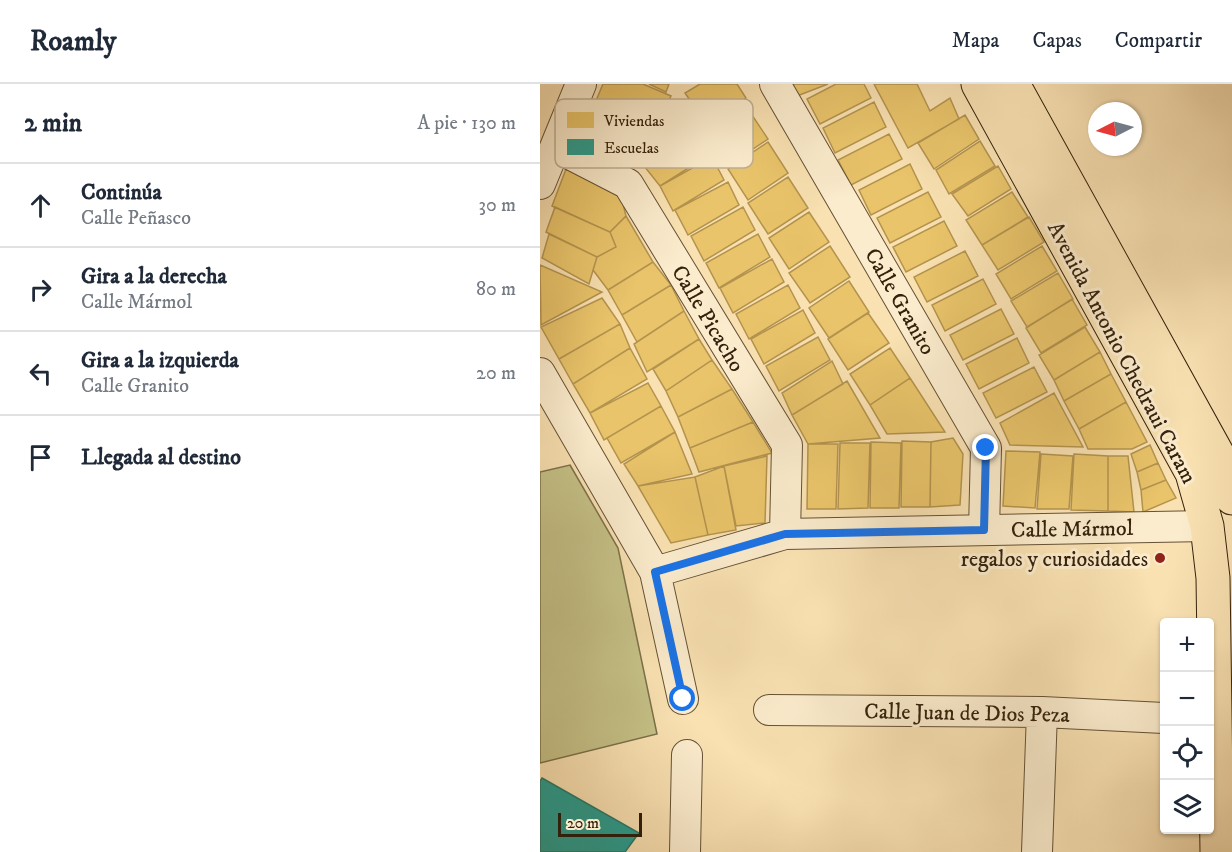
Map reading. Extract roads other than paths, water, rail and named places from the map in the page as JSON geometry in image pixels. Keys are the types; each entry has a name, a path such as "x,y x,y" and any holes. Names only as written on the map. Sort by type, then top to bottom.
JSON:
{"main road":[{"name":"Avenida Antonio Chedraui Caram","path":"978,84 1192,473 1207,526 1213,578 1219,720 1217,852"},
{"name":"Avenida Antonio Chedraui Caram","path":"1013,84 1227,464 1232,498"}],"street":[{"path":"575,99 581,84"},
{"name":"Calle Granito","path":"775,84 986,448 984,530"},
{"path":"540,184 555,149"},
{"name":"Calle Picacho","path":"597,168 628,184 787,445 785,534"},
{"path":"544,389 655,572 683,699"},
{"name":"Calle Mármol","path":"655,572 785,534 1207,526"},
{"name":"Calle Juan de Dios Peza","path":"769,710 1042,712 1160,718"},
{"path":"1037,852 1042,712"},
{"path":"685,852 687,755"}],"place":[{"name":"regalos y curiosidades","path":"1160,558"}]}
